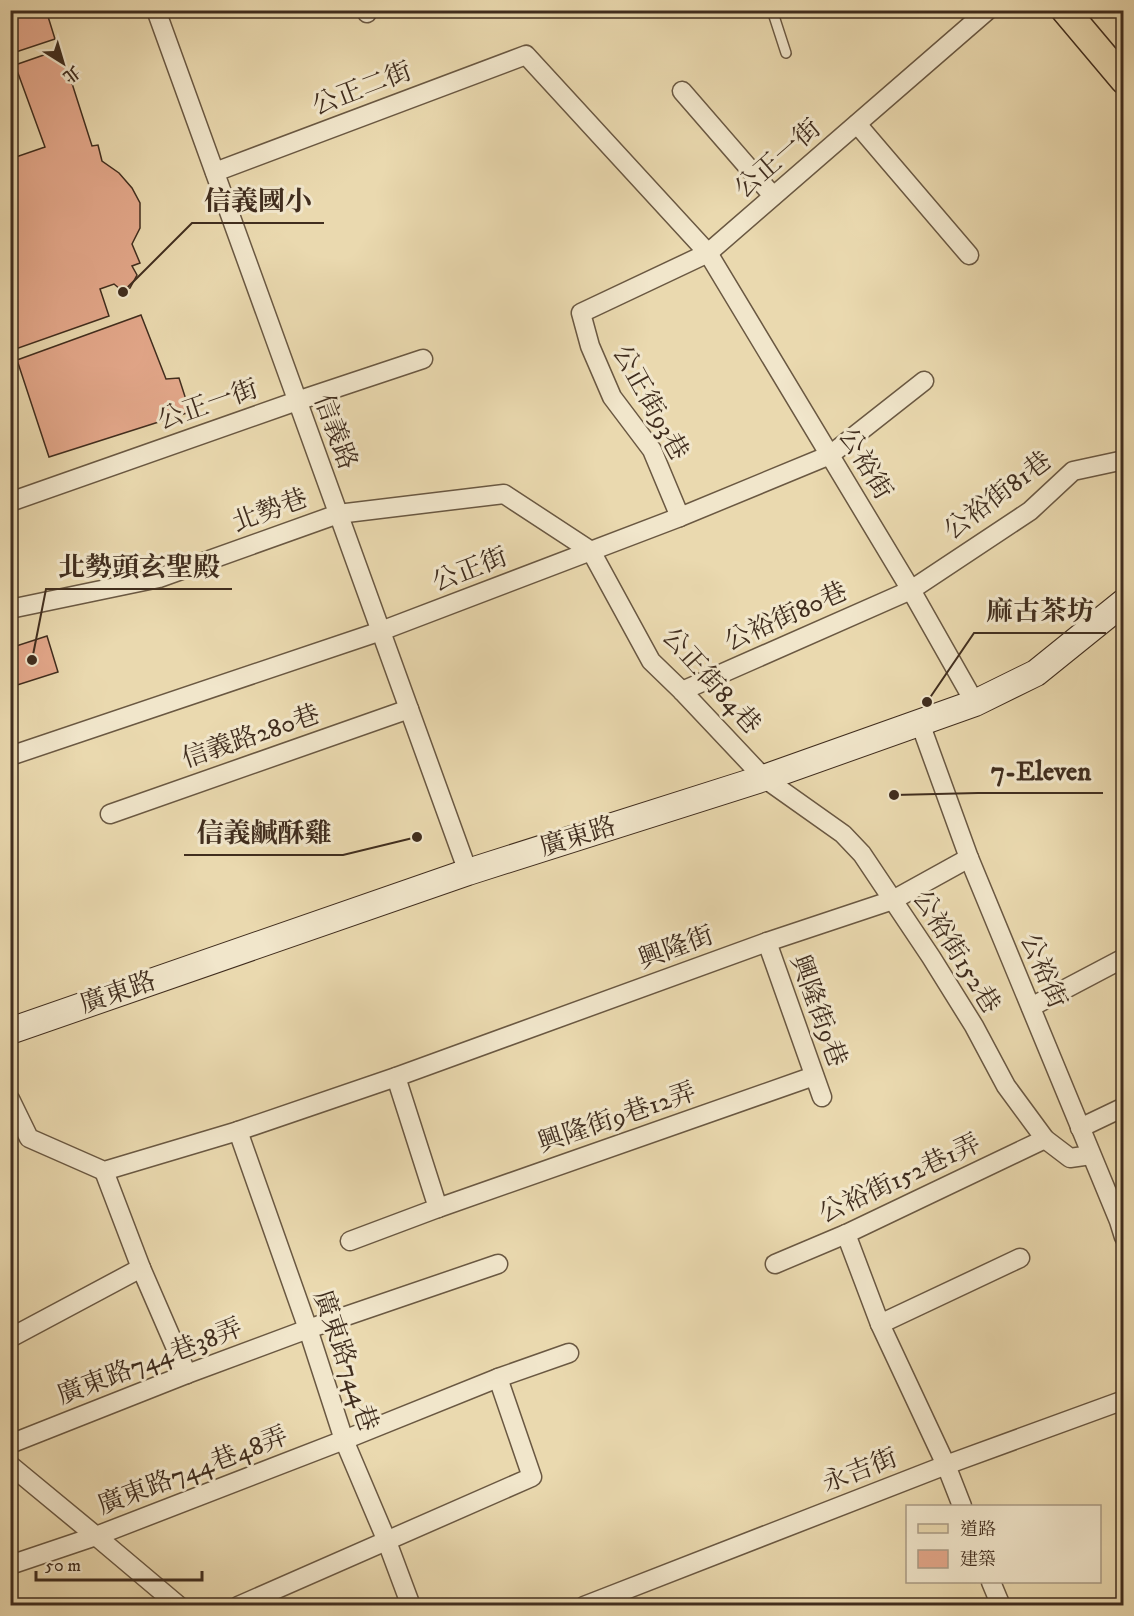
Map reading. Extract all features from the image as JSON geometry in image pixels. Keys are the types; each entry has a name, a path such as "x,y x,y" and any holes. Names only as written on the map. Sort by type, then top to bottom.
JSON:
{"main road":[{"path":"1065,10 1124,80"}],"street":[{"name":"信義路","path":"156,10 468,872"},
{"name":"公正一街","path":"581,313 708,253 987,10"},
{"name":"公正二街","path":"215,172 526,55"},
{"name":"公裕街","path":"526,55 708,253 911,590 975,702"},
{"path":"682,92 773,196"},
{"path":"857,124 969,255"},
{"name":"公正街93巷","path":"581,313 590,346 612,397 652,450 680,517"},
{"name":"公正一街","path":"10,502 423,359"},
{"name":"公正街","path":"10,756 381,631 680,517 830,455 924,381"},
{"name":"公裕街81巷","path":"911,590 1030,511 1073,471 1124,459"},
{"name":"北勢巷","path":"10,609 159,578 338,514 504,494 591,551"},
{"name":"公正街84巷","path":"591,551 651,661 764,778"},
{"name":"公裕街80巷","path":"682,691 911,590"},
{"name":"廣東路","path":"10,1031 468,872 764,778 975,702 1036,673 1124,602"},
{"name":"信義路280巷","path":"110,814 409,709"},
{"name":"公裕街","path":"920,723 969,858 1119,1221 1123,1236"},
{"name":"公裕街152巷","path":"764,778 843,834 862,854 974,1026 1006,1086 1045,1139 1070,1158 1091,1155"},
{"name":"興隆街","path":"396,1077 767,942 893,900 969,858"},
{"name":"興隆街9巷","path":"767,942 822,1096"},
{"path":"1030,1007 1124,958"},
{"name":"興隆街9巷12弄","path":"350,1240 814,1076"},
{"path":"10,1100 29,1138 104,1171 238,1131 396,1077 438,1208"},
{"path":"1080,1128 1124,1107"},
{"name":"廣東路744巷","path":"238,1131 308,1329 344,1440 411,1605"},
{"name":"公裕街152巷1弄","path":"775,1264 846,1234 1045,1139"},
{"path":"104,1171 141,1268 187,1374"},
{"path":"846,1234 880,1324 946,1465 962,1505"},
{"path":"880,1324 1020,1258"},
{"name":"廣東路744巷38弄","path":"10,1444 308,1329 498,1264"},
{"path":"10,1338 141,1268"},
{"name":"廣東路744巷48弄","path":"10,1465 96,1536 498,1378 569,1353"},
{"path":"238,1605 531,1477 498,1378"},
{"name":"永吉街","path":"584,1605 946,1465 1124,1400"},
{"path":"10,1565 96,1536 179,1605"},
{"path":"992,1583 1001,1605"}],"lane":[{"path":"772,10 786,53"}],"building":[{"path":"10,10 46,10 55,39 10,54"},
{"path":"61,49 92,146 98,145 102,161 119,173 132,188 140,203 140,228 132,244 140,263 132,266 137,275 130,288 120,289 114,284 100,289 109,316 10,351 10,159 45,147 15,65"},
{"path":"141,315 166,379 179,378 190,412 49,457 17,360"},
{"path":"47,636 58,672 11,687 10,648"}],"place":[{"name":"信義國小","path":"123,292"},
{"name":"北勢頭玄聖殿","path":"32,660"},
{"name":"麻古茶坊","path":"927,702"},
{"name":"7-Eleven","path":"894,795"},
{"name":"信義鹹酥雞","path":"417,837"}]}
